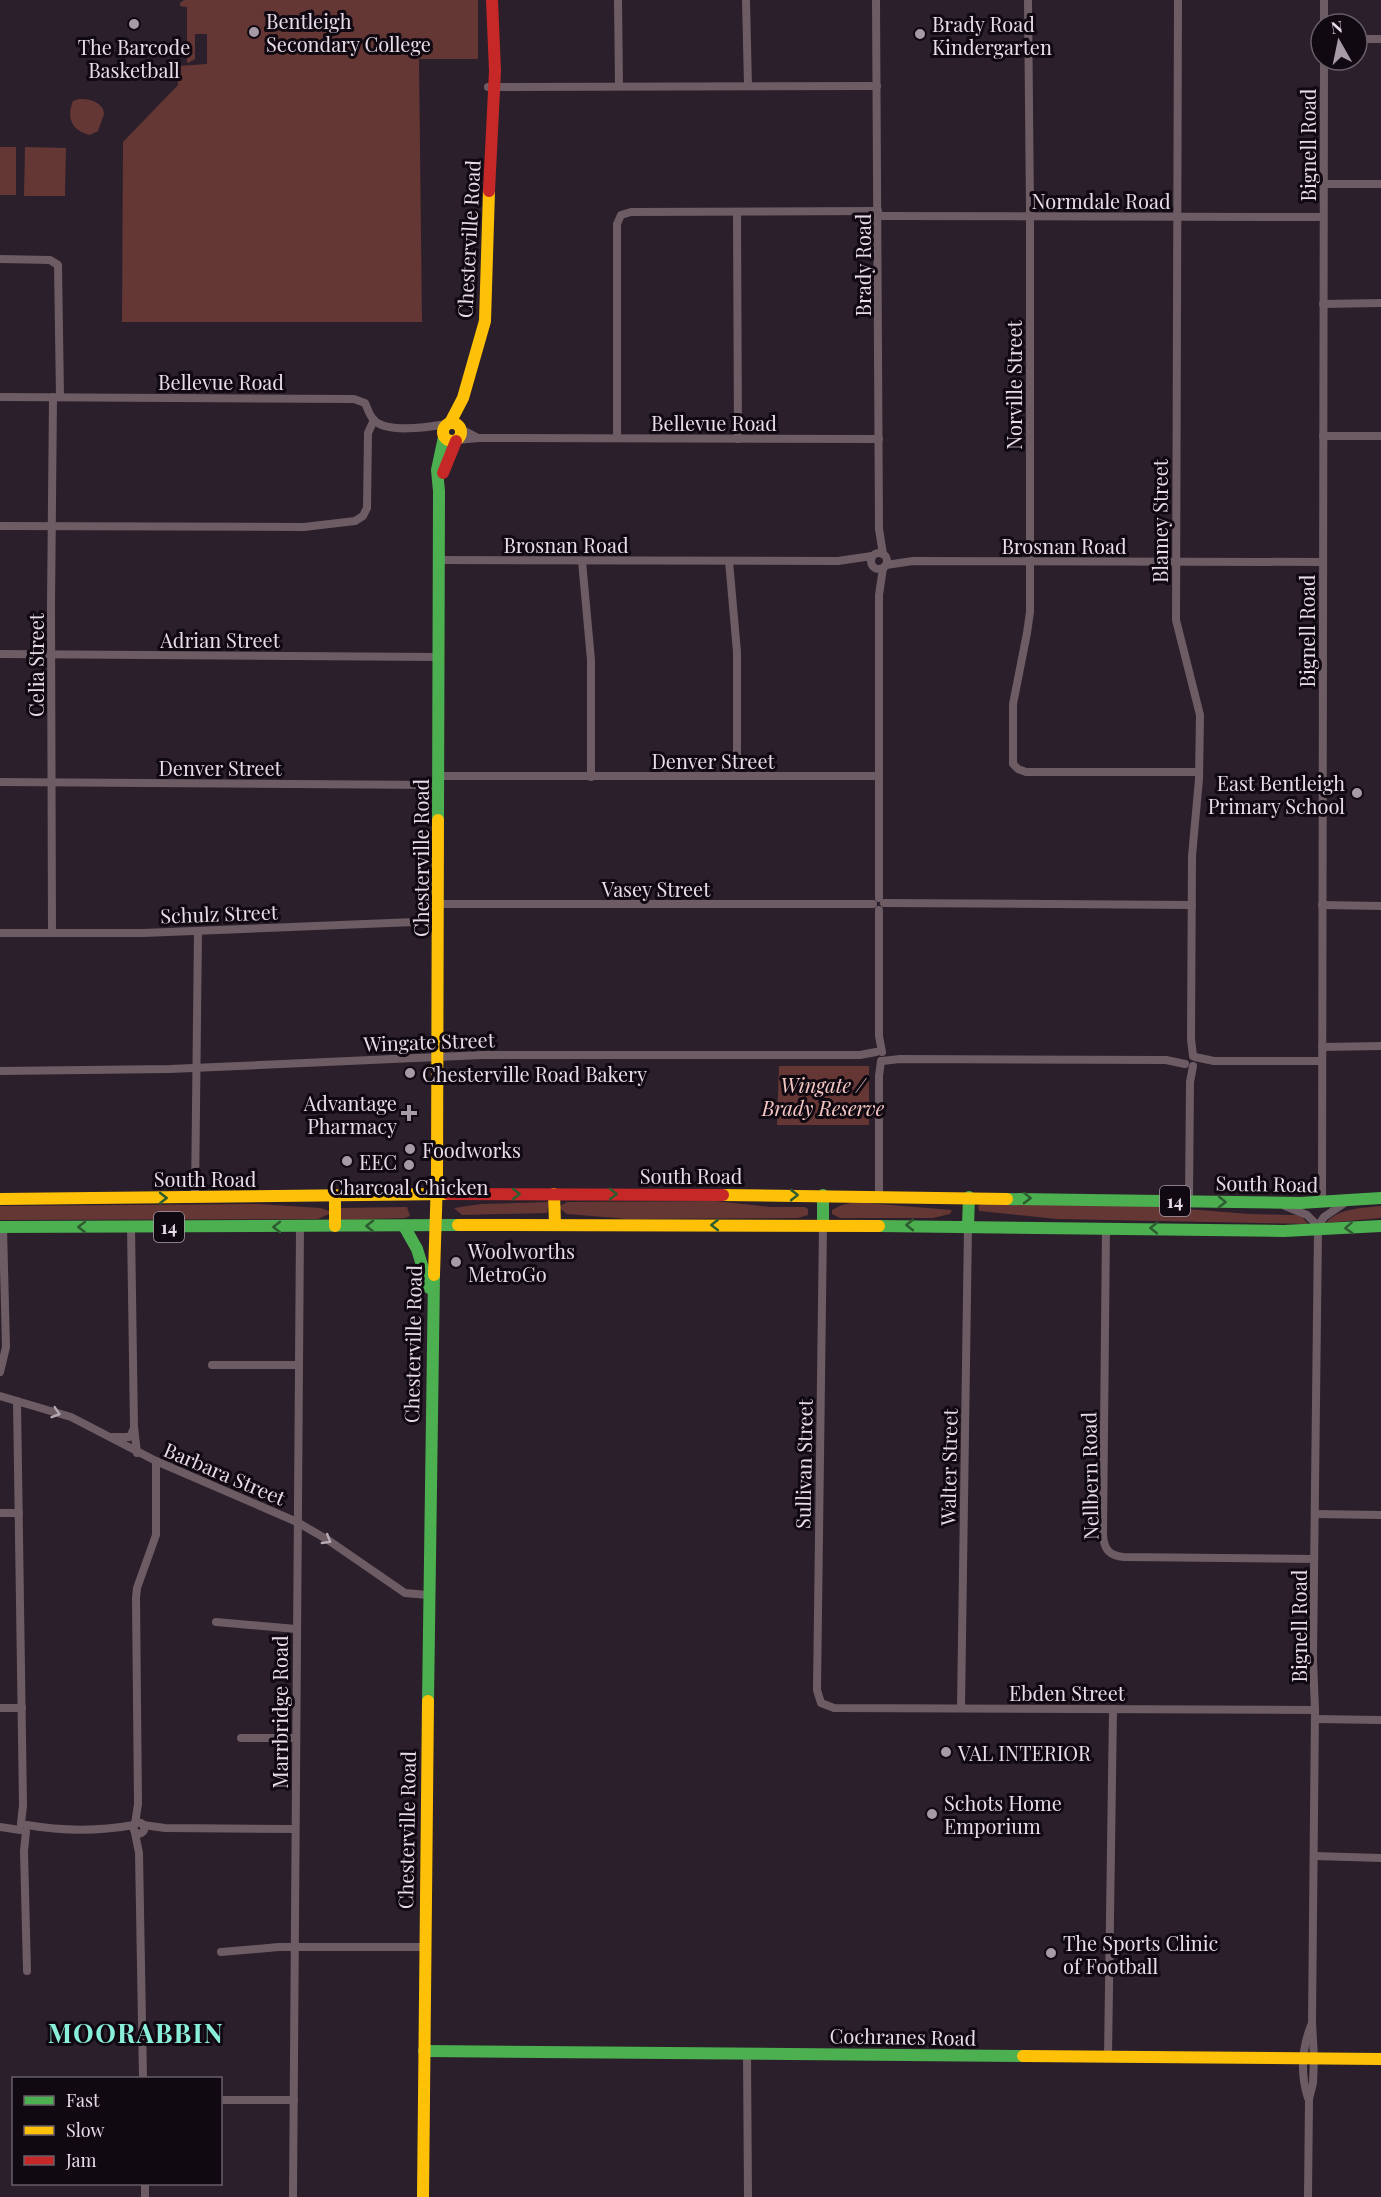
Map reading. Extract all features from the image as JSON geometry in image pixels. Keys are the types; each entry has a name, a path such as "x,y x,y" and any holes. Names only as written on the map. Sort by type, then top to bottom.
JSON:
{"main road":[{"name":"Chesterville Road","path":"423,2197 428,1595 438,1057 439,491 452,432 483,330 486,312 492,114 492,87 487,42 491,0"},
{"name":"South Road","path":"0,1199 554,1194 823,1195 1322,1203 1381,1198"},
{"path":"554,1194 555,1224"},
{"path":"823,1195 823,1225"},
{"path":"335,1196 335,1226"},
{"path":"968,1226 969,1197"},
{"name":"14","path":"2,1227 555,1224 1318,1228 1381,1226"},
{"path":"404,1226 417,1249 432,1300"},
{"name":"Cochranes Road","path":"424,2051 1381,2059"}],"street":[{"path":"618,0 619,86"},
{"path":"746,0 748,86"},
{"name":"Brady Road","path":"876,0 879,439 879,1196"},
{"name":"Norville Street","path":"1028,0 1029,624 1013,710 1012,760 1015,767 1026,772 1199,772"},
{"name":"Blamey Street","path":"1178,0 1176,626 1200,715 1199,772 1192,856 1189,1201"},
{"name":"Bignell Road","path":"1322,1203 1324,72"},
{"path":"492,87 877,86"},
{"path":"1323,184 1381,184"},
{"name":"Normdale Road","path":"617,438 618,219 621,215 631,212 737,212 1030,217 1323,217"},
{"path":"737,212 738,439"},
{"name":"Celia Street","path":"0,259 43,260 57,263 60,273 52,526 52,933"},
{"path":"1323,304 1381,303"},
{"name":"Bellevue Road","path":"0,397 354,399 365,403 374,420"},
{"path":"0,526 304,528 355,521 366,512 368,433 374,420 385,427 428,428 452,432"},
{"name":"Bellevue Road","path":"452,432 478,438 879,439"},
{"path":"1323,436 1381,436"},
{"name":"Brosnan Road","path":"438,560 1323,562"},
{"path":"582,561 591,660 591,777"},
{"path":"729,561 737,663 737,776"},
{"name":"Adrian Street","path":"0,654 440,657"},
{"name":"Denver Street","path":"0,782 440,781 591,777 878,776"},
{"name":"Vasey Street","path":"439,904 1192,904"},
{"path":"1322,906 1381,906"},
{"name":"Schulz Street","path":"0,933 198,931 439,921"},
{"path":"195,1197 198,931"},
{"path":"1322,1047 1381,1046"},
{"name":"Wingate Street","path":"0,1071 197,1067 438,1057 860,1055 900,1059 1322,1062"},
{"path":"1279,1203 1307,1215 1318,1228 1324,1217 1349,1201"},
{"name":"Sullivan Street","path":"820,1703 817,1690 823,1225"},
{"name":"Walter Street","path":"961,1708 968,1226"},
{"path":"0,1371 6,1347 2,1227"},
{"path":"131,1227 134,1427 137,1453"},
{"name":"Marrbridge Road","path":"293,2197 300,1227"},
{"name":"Nellbern Road","path":"1106,1227 1103,1523 1105,1547 1111,1554 1124,1557 1314,1558"},
{"name":"Bignell Road","path":"1308,2197 1309,2099 1304,2083 1309,2058 1304,2044 1312,2022 1318,1228"},
{"path":"212,1365 298,1365"},
{"name":"Barbara Street","path":"0,1396 71,1417 137,1453 297,1522 328,1540 405,1593 428,1595"},
{"path":"17,1401 27,1971"},
{"path":"107,1436 130,1437 134,1427"},
{"path":"143,2077 136,1592 156,1535 156,1461"},
{"path":"0,1513 19,1513"},
{"path":"1315,1514 1381,1515"},
{"path":"216,1622 296,1629"},
{"name":"Ebden Street","path":"820,1703 834,1708 1113,1709 1315,1715 1381,1720"},
{"path":"0,1708 22,1708"},
{"path":"1108,2057 1113,1709"},
{"path":"241,1738 295,1738"},
{"path":"0,1827 296,1829"},
{"path":"1314,1856 1381,1858"},
{"path":"221,1952 296,1947 425,1947"},
{"path":"747,2054 748,2197"},
{"path":"224,2100 294,2100"}],"green space":[{"path":"184,0 478,0 478,59 419,59 422,322 122,322 123,142 178,85 178,66 207,64 207,34 195,34 195,59 187,62 187,7 180,6"},
{"path":"79,99 92,101 103,109 104,114 98,131 90,135 79,130 72,123 71,107 73,101"},
{"path":"0,147 16,147 16,195 0,195"},
{"path":"25,147 66,148 65,196 24,196"},
{"name":"Wingate / Brady Reserve","path":"779,1066 869,1066 869,1125 777,1125"},
{"path":"716,1201 771,1207 805,1207 808,1209 808,1215 798,1218 628,1219 567,1214 558,1207 567,1202"},
{"path":"549,1202 547,1213 462,1215 454,1208 481,1204"},
{"path":"855,1202 952,1210 950,1214 933,1218 840,1218 832,1214 832,1210"},
{"path":"985,1203 1149,1206 1250,1214 1296,1215 1302,1217 1308,1224 1057,1219 979,1211 978,1206"},
{"path":"258,1204 321,1208 329,1211 329,1214 318,1219 0,1220 0,1206"},
{"path":"1381,1206 1381,1218 1326,1223 1337,1214 1359,1208"},
{"path":"407,1207 410,1216 405,1218 339,1220 339,1208"}],"traffic: fast":[{"path":"438,820 439,491 437,470 444,437"},
{"path":"823,1195 823,1225"},
{"path":"968,1226 969,1197"},
{"path":"1007,1199 1300,1203 1381,1198"},
{"path":"0,1227 458,1225"},
{"path":"404,1226 417,1249 429,1288"},
{"path":"879,1226 1284,1231 1381,1226"},
{"path":"428,1701 434,1275"},
{"path":"424,2051 1023,2056"}],"traffic: slow":[{"path":"450,423 463,398 485,321 489,191"},
{"path":"448,423 456,423 461,428 461,432 459,439 448,441 443,436 443,428 448,423"},
{"path":"434,1275 437,1179 438,820"},
{"path":"0,1199 448,1194"},
{"path":"554,1194 555,1224"},
{"path":"723,1195 1007,1199"},
{"path":"335,1196 335,1226"},
{"path":"458,1225 879,1226"},
{"path":"423,2197 428,1701"},
{"path":"1023,2056 1381,2059"}],"traffic: jam":[{"path":"489,191 495,71 492,0"},
{"path":"443,473 456,441"},
{"path":"448,1194 723,1195"}],"place":[{"name":"The Barcode Basketball","path":"134,24"},
{"name":"Bentleigh Secondary College","path":"254,32"},
{"name":"Brady Road Kindergarten","path":"920,34"},
{"name":"East Bentleigh Primary School","path":"1357,793"},
{"name":"Chesterville Road Bakery","path":"410,1073"},
{"name":"Advantage Pharmacy","path":"409,1113"},
{"name":"Foodworks","path":"410,1149"},
{"name":"EEC","path":"347,1161"},
{"name":"Charcoal Chicken","path":"409,1165"},
{"name":"Woolworths MetroGo","path":"456,1262"},
{"name":"VAL INTERIOR","path":"946,1752"},
{"name":"Schots Home Emporium","path":"932,1814"},
{"name":"The Sports Clinic of Football","path":"1051,1953"}],"district":[{"name":"MOORABBIN","path":"136,2032"}]}
